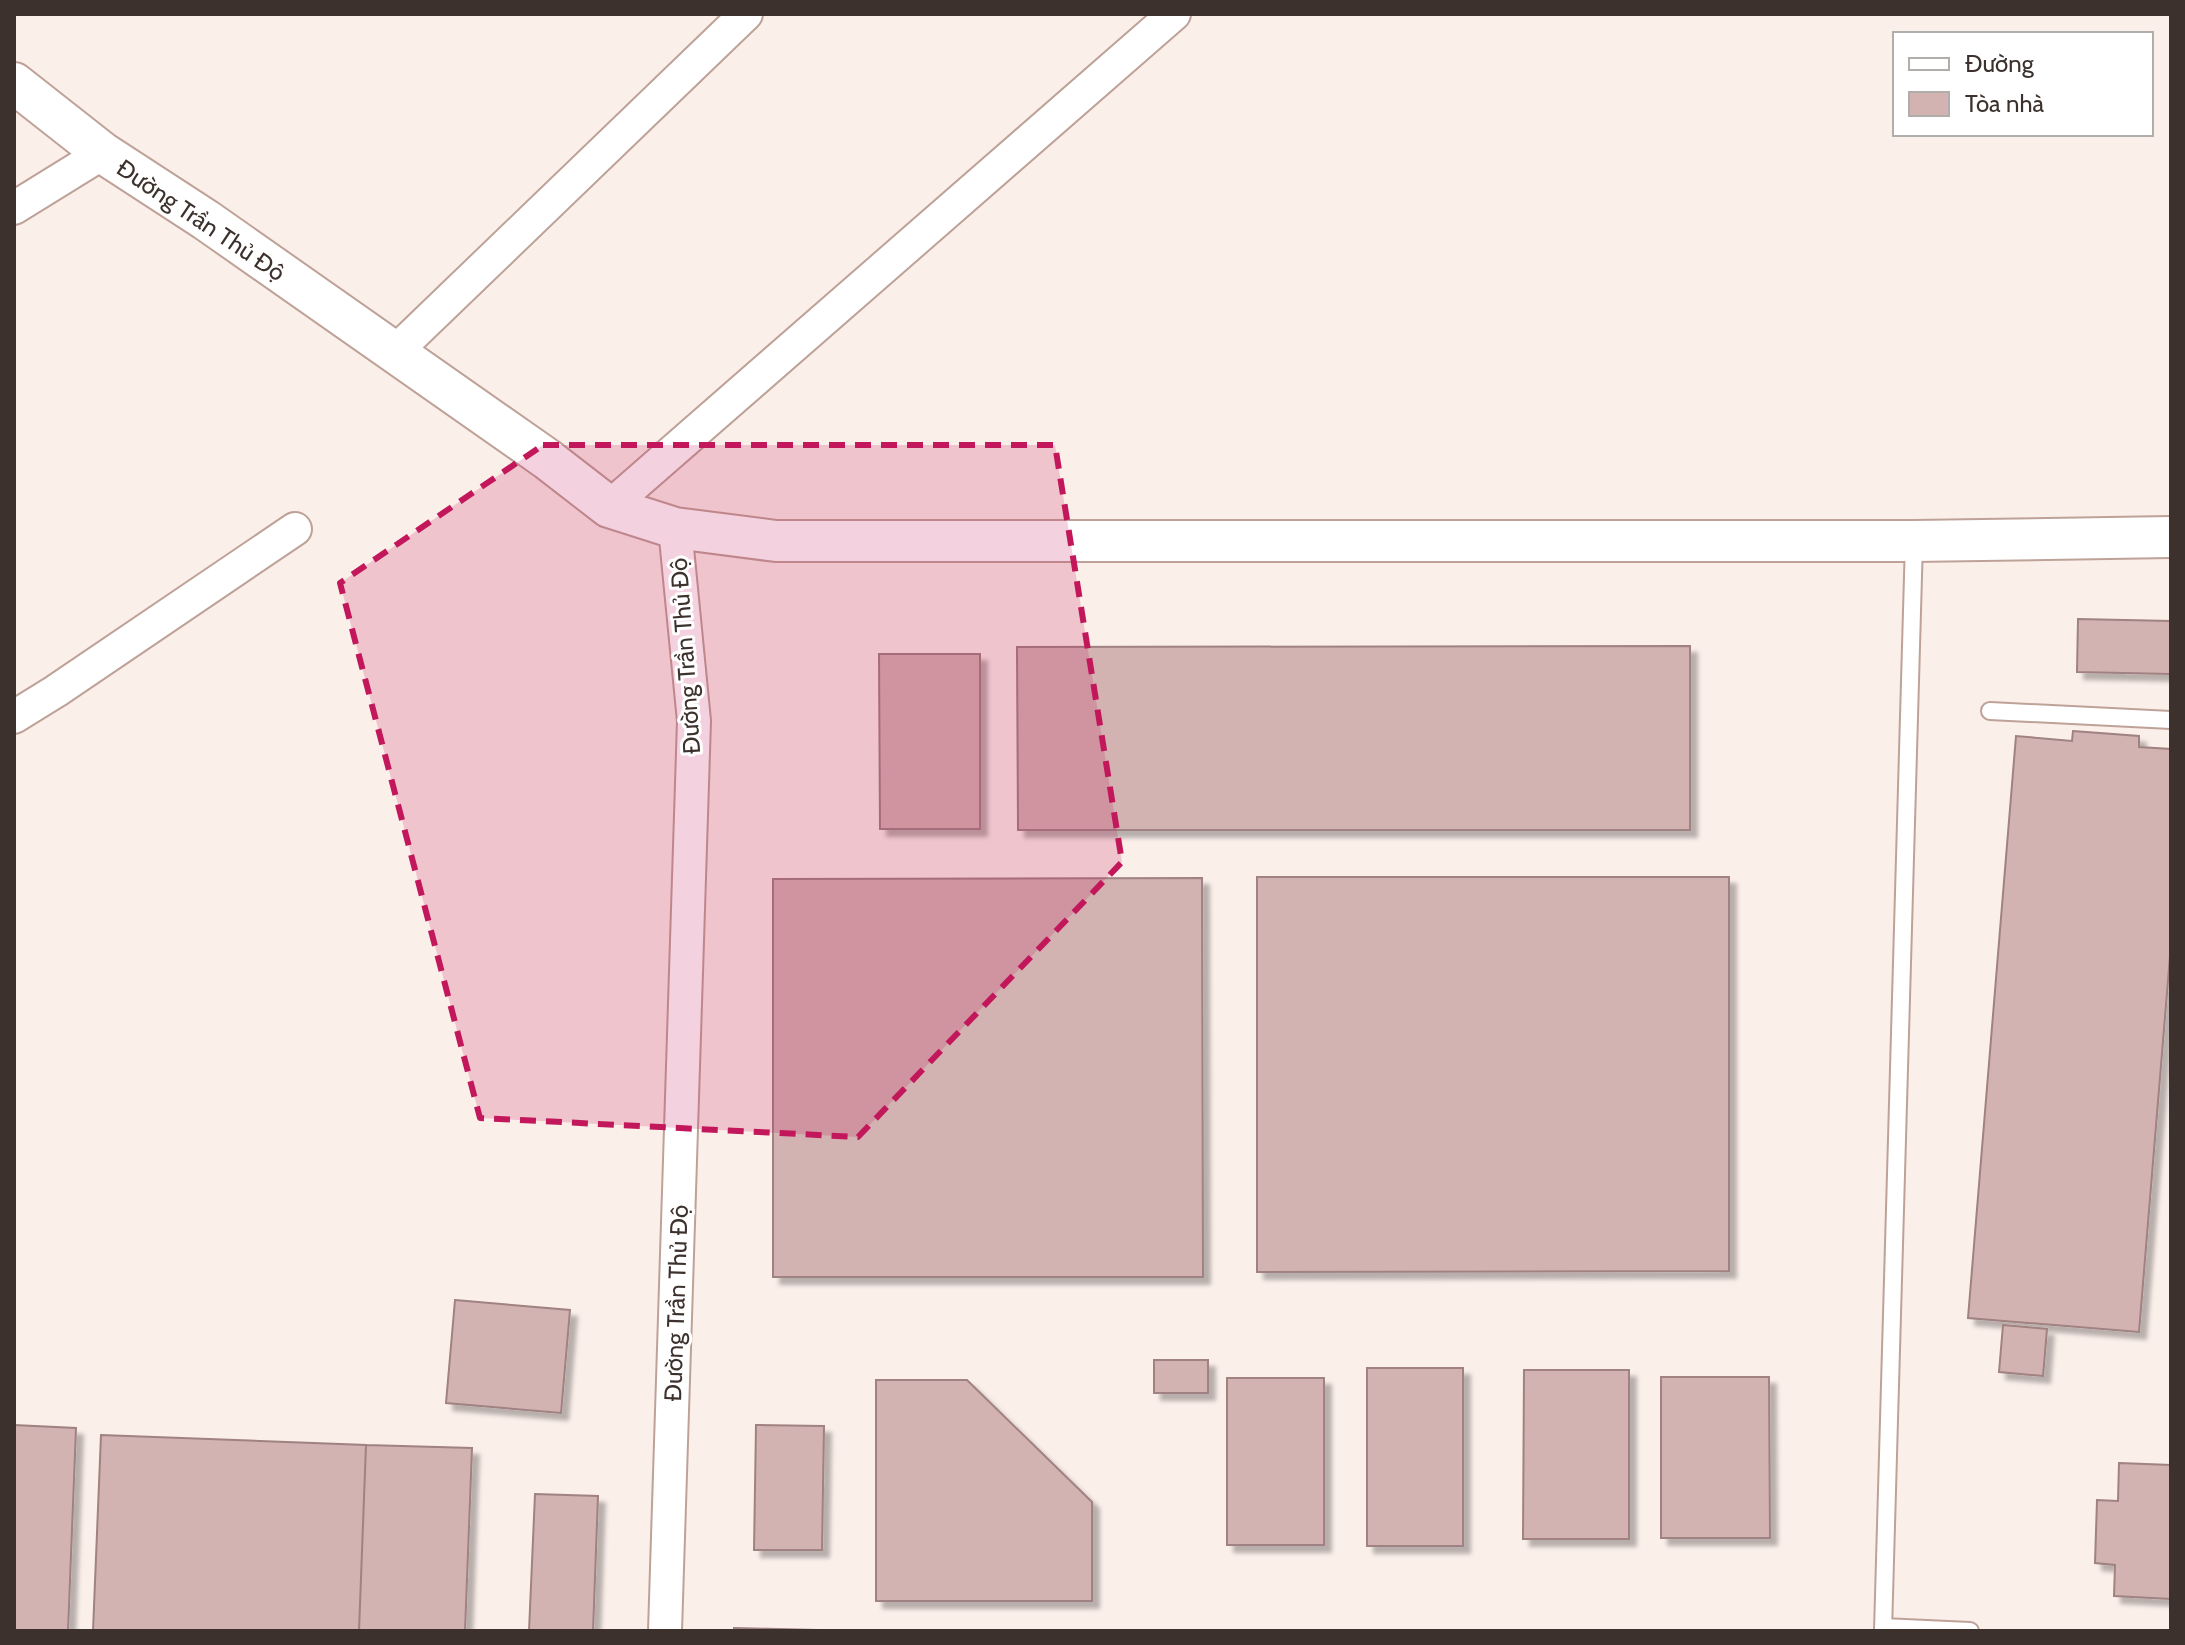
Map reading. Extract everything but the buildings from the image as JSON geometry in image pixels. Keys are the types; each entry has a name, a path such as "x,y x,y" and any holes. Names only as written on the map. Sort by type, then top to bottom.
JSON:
{"street":[{"path":"395,352 746,14"},
{"path":"609,507 1174,14"},
{"name":"Đường Trần Thủ Độ","path":"14,83 103,153 206,220 395,352 547,459 609,507 675,528 694,721 665,1631"},
{"path":"14,208 103,153"},
{"path":"675,528 776,541 1914,541 2171,537"},
{"path":"14,717 295,529"}],"lane":[{"path":"1914,541 1883,1629 1970,1631"},
{"path":"1990,711 2171,720"}],"highlighted area":[{"path":"543,445 1055,445 1122,862 858,1137 480,1118 340,583"}]}
